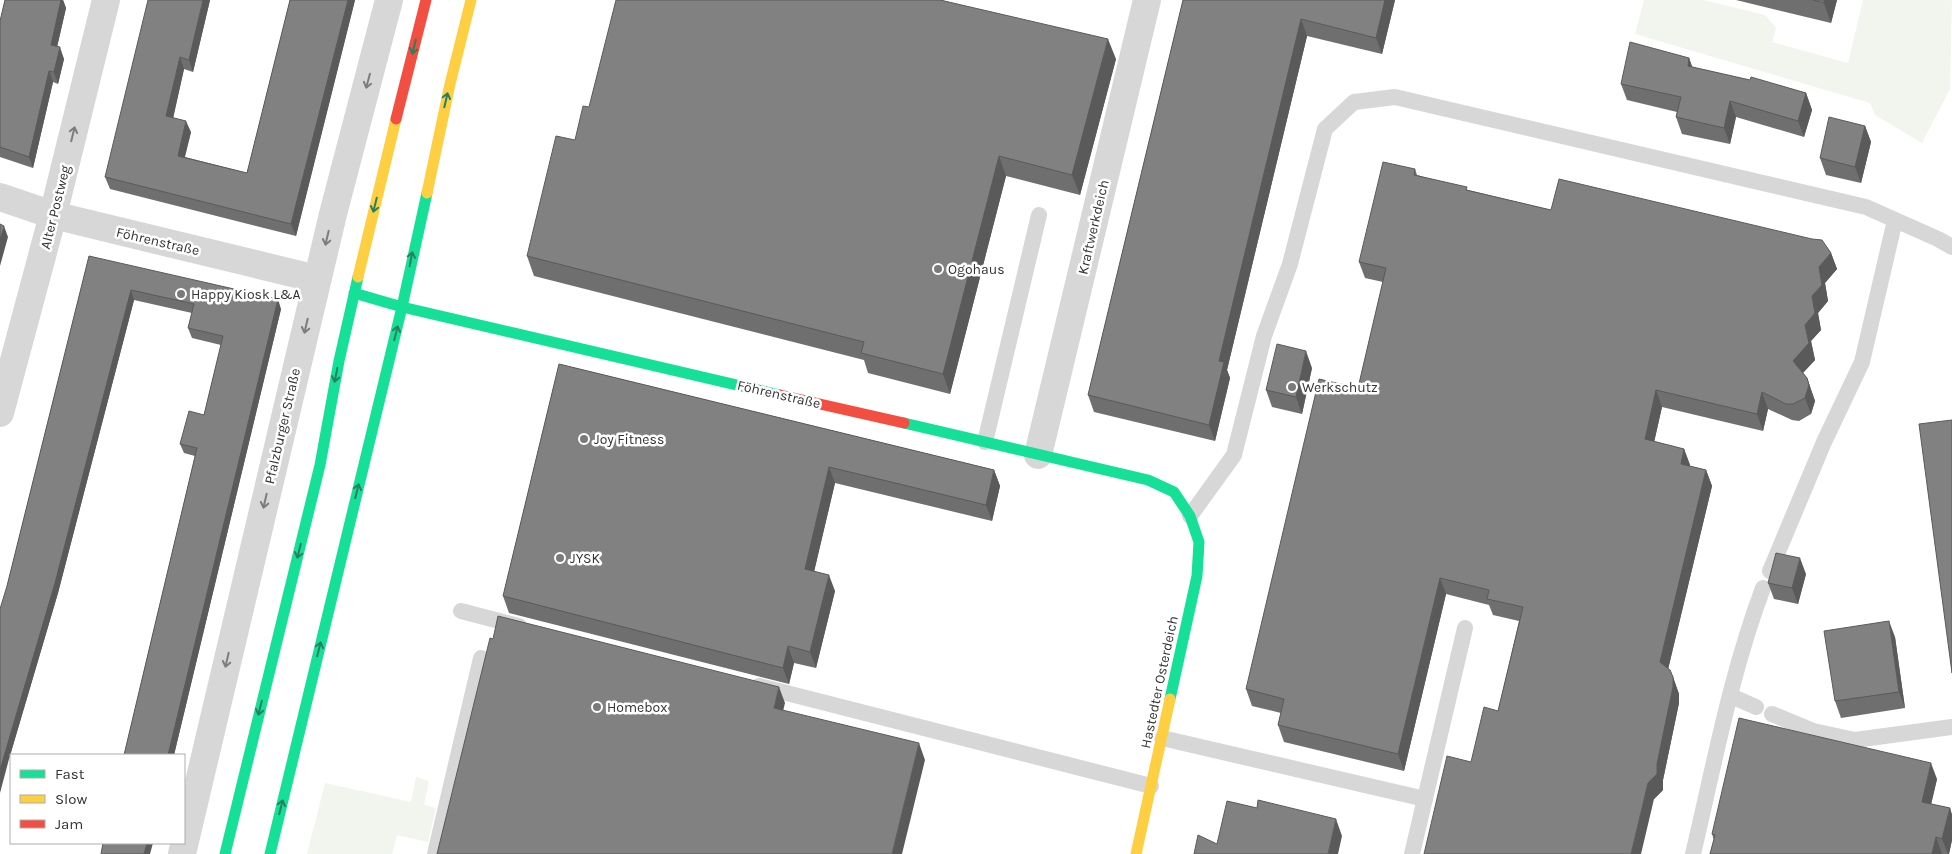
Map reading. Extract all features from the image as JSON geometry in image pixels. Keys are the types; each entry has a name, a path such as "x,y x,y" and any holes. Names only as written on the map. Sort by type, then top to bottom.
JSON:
{"main road":[{"path":"225,854 320,465 339,361 354,293 426,0"},
{"path":"270,854 402,306 445,103 471,0"},
{"name":"Föhrenstraße","path":"354,293 402,306 1148,480 1174,492 1190,516"},
{"name":"Hastedter Osterdeich","path":"1136,854 1197,576 1199,542 1190,516"}],"street":[{"name":"Alter Postweg","path":"0,413 53,215 106,0"},
{"name":"Pfalzburger Straße","path":"185,841 317,279 389,0"},
{"name":"Kraftwerkdeich","path":"1038,455 1147,0"},
{"name":"Föhrenstraße","path":"0,197 53,215 317,279"}],"lane":[{"path":"1190,516 1234,455 1264,336 1290,264 1325,129 1354,102 1396,97 1866,206 1952,247"},
{"path":"985,442 1039,215"},
{"path":"1770,572 1824,442 1862,362 1895,220"},
{"path":"1692,854 1751,620 1763,588"},
{"path":"461,611 538,631"},
{"path":"1412,854 1465,628"},
{"path":"435,854 481,658"},
{"path":"748,684 1002,750 1151,786"},
{"path":"1731,696 1756,707"},
{"path":"1772,714 1813,730 1855,740 1952,727"},
{"path":"1162,738 1425,799"}],"shaded area":[{"path":"1644,0 1703,0 1765,15 1776,28 1772,42 1848,63 1863,0 1952,0 1950,89 1922,143 1875,115 1870,103 1635,34"},
{"path":"416,777 429,781 424,805 436,808 428,842 397,835 392,854 307,854 325,783 411,802"}],"building":[{"path":"5,0 61,0 51,45 60,47 54,72 49,71 29,157 0,147 0,21"},
{"path":"148,0 203,0 189,60 180,57 166,116 186,121 178,156 247,173 290,0 348,0 291,224 105,177"},
{"path":"616,0 940,0 1108,39 1072,175 999,156 943,374 861,353 864,342 527,256 556,136 575,140 583,106 589,107"},
{"path":"1183,0 1385,0 1376,38 1301,19 1219,361 1224,362 1209,425 1088,395"},
{"path":"1813,0 1824,0 1824,3"},
{"path":"1630,42 1689,58 1688,66 1750,80 1751,77 1806,93 1798,121 1730,101 1724,128 1676,117 1681,97 1621,84"},
{"path":"1829,117 1865,126 1855,167 1820,158"},
{"path":"1383,162 1415,169 1414,175 1467,187 1466,190 1551,210 1559,179 1822,240 1831,253 1819,267 1822,285 1812,296 1815,313 1805,325 1809,343 1793,361 1807,378 1809,385 1805,398 1793,404 1786,404 1762,392 1757,414 1656,390 1645,439 1684,449 1681,464 1706,470 1660,662 1670,670 1673,677 1673,687 1657,764 1657,774 1648,783 1631,854 1424,854 1447,756 1471,762 1484,707 1498,711 1523,607 1487,599 1489,590 1440,578 1398,754 1278,725 1284,699 1246,689 1319,379 1358,388 1386,268 1359,262"},
{"path":"0,224 4,226 0,240"},
{"path":"89,256 278,299 168,754 124,754 197,448 180,444 189,411 204,415 223,336 188,328 194,304 131,290 55,583 0,770 0,609"},
{"path":"1277,344 1306,351 1296,397 1266,390"},
{"path":"559,364 994,470 986,505 829,467 805,569 829,575 810,652 788,646 783,668 503,596"},
{"path":"1952,420 1952,673 1919,424"},
{"path":"1776,553 1800,558 1792,588 1768,583"},
{"name":"Homebox","path":"498,616 779,687 774,708 919,743 892,854 437,854 490,638 493,639"},
{"path":"1889,621 1899,692 1835,701 1824,631"},
{"path":"1739,718 1931,763 1922,802 1950,808 1942,839 1936,837 1932,854 1710,854 1715,835 1712,834"},
{"path":"1258,800 1336,819 1328,854 1194,854 1198,835 1217,844 1227,801 1257,808"},
{"path":"103,844 147,844 144,854 101,854"}],"traffic: fast":[{"path":"270,854 402,307 427,193"},
{"path":"225,854 320,465 339,361 358,277"},
{"path":"354,293 402,307 780,395"},
{"path":"904,423 1148,480 1174,492 1190,516 1199,542 1197,576 1170,699"}],"traffic: slow":[{"path":"427,193 450,84 471,0"},
{"path":"358,277 396,119"},
{"path":"1136,854 1170,699"}],"traffic: jam":[{"path":"396,119 426,0"},
{"path":"780,395 904,423"}],"place":[{"name":"Ogohaus","path":"938,269"},
{"name":"Happy Kiosk L&A","path":"181,294"},
{"name":"Werkschutz","path":"1292,387"},
{"name":"Joy Fitness","path":"584,439"},
{"name":"JYSK","path":"560,558"},
{"name":"Homebox","path":"597,707"}]}
